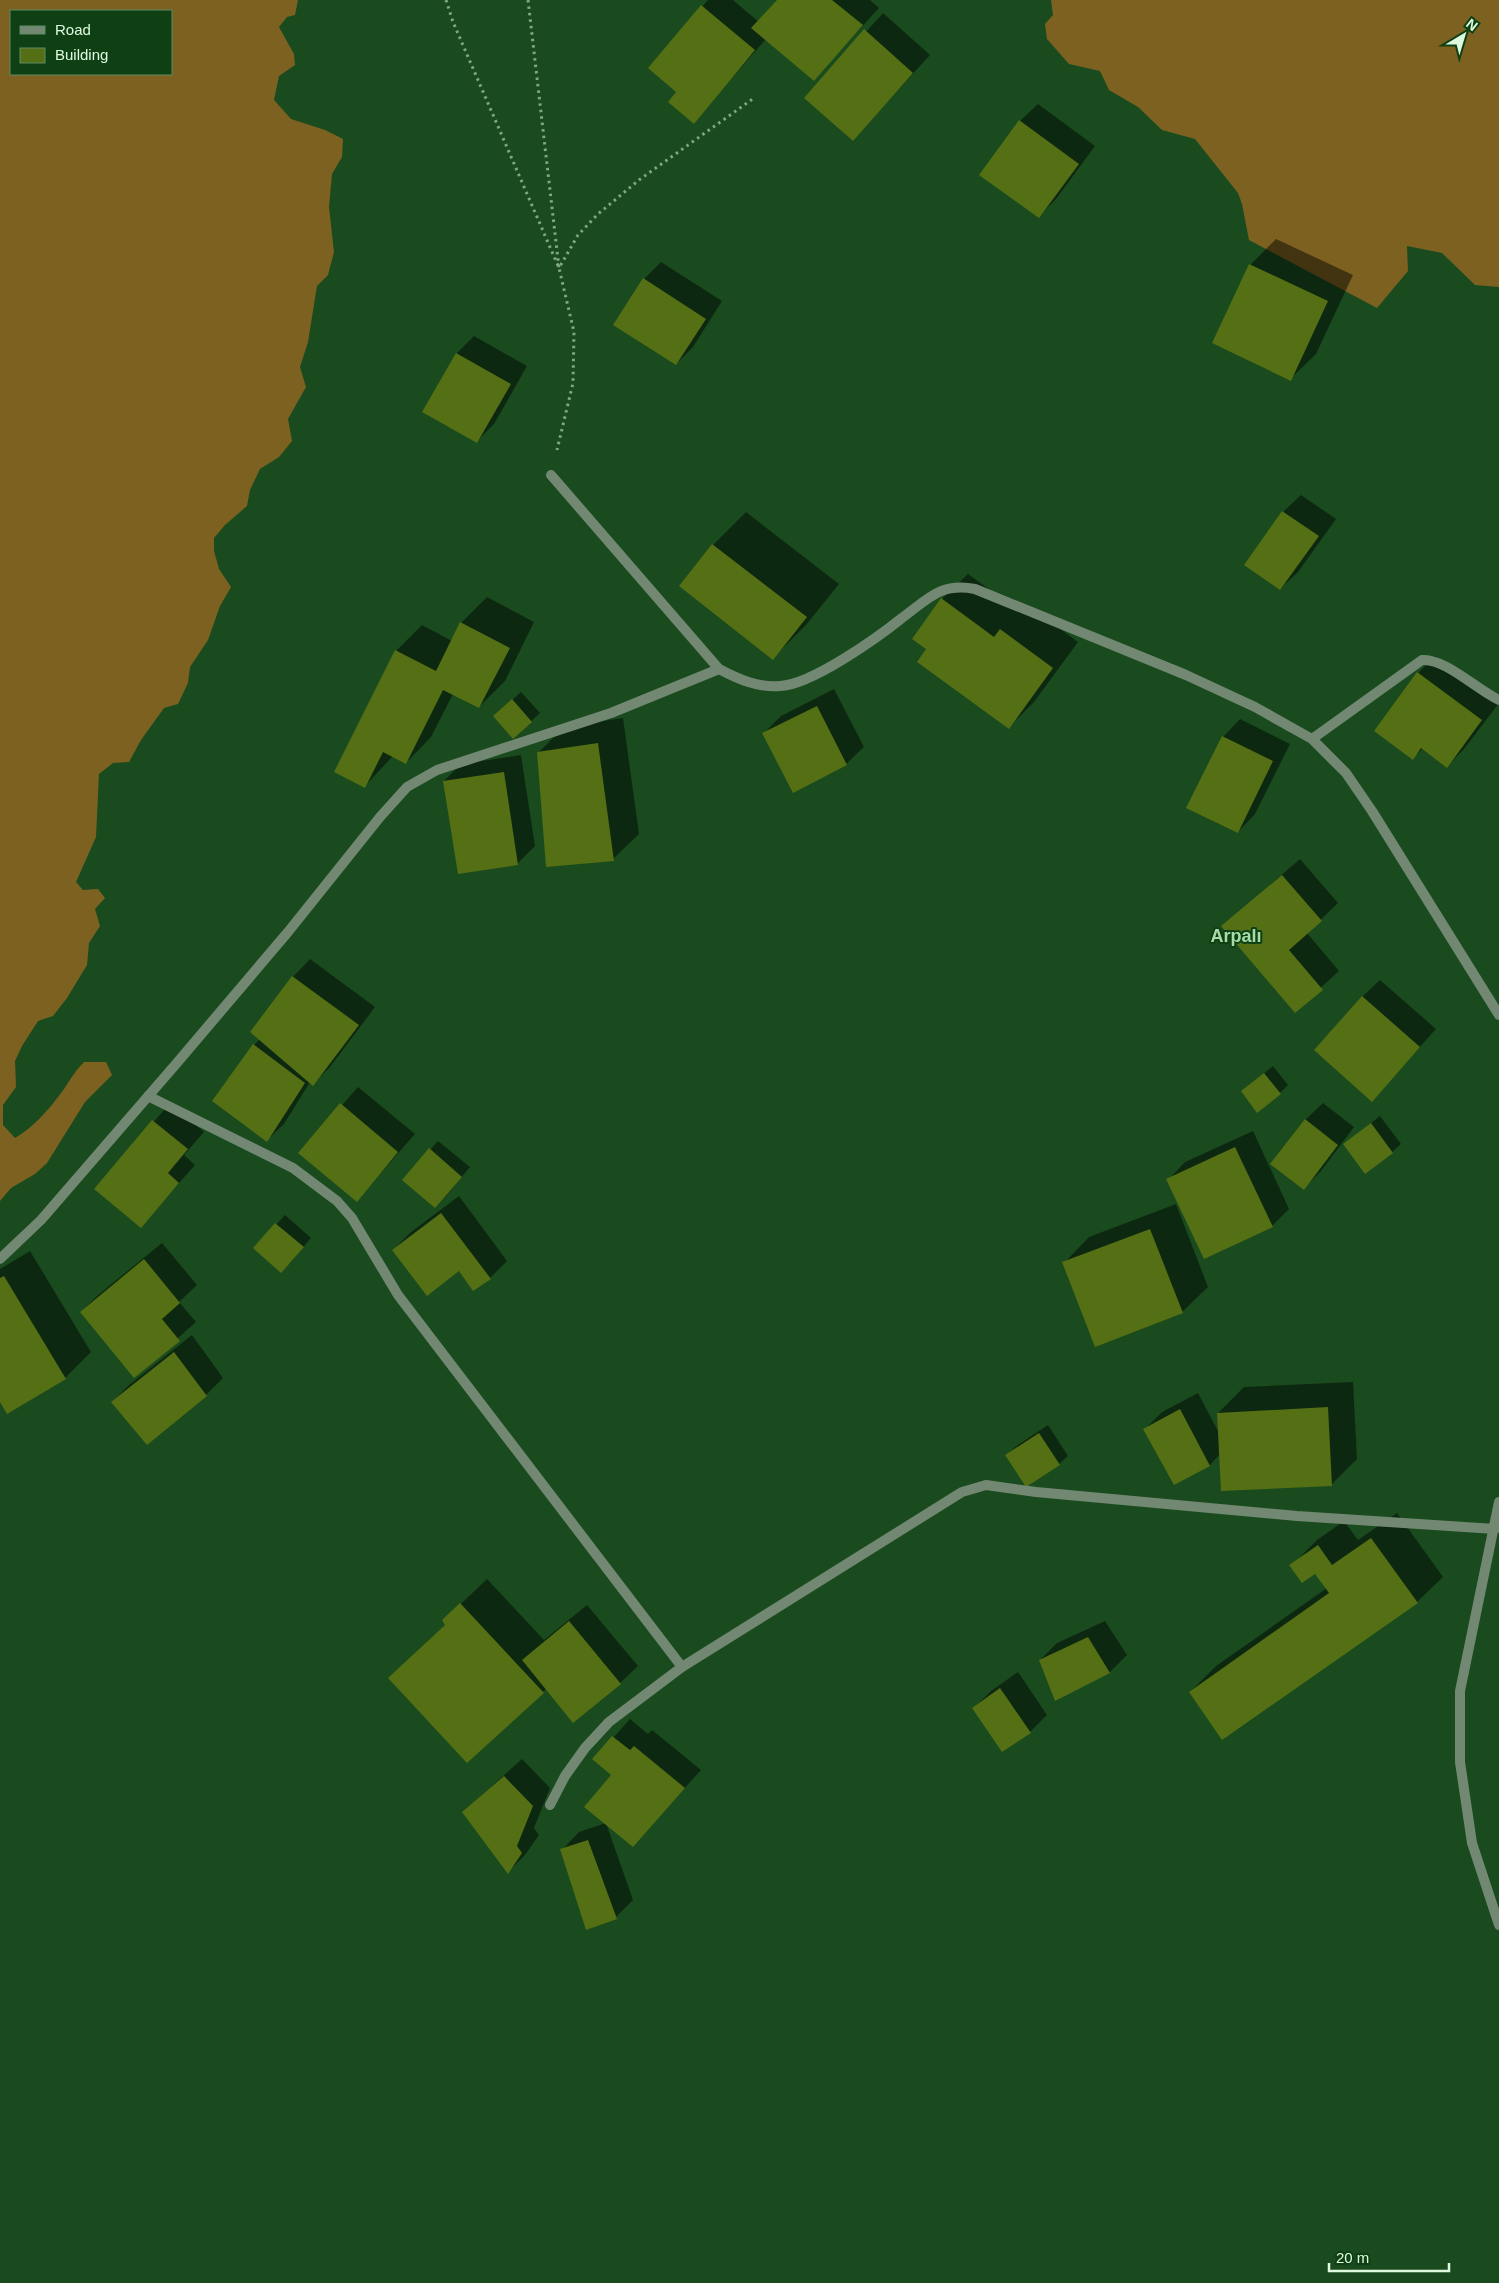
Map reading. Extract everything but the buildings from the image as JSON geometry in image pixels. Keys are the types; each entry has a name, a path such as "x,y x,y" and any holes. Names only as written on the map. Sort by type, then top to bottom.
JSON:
{"street":[{"path":"551,475 719,669 740,680 763,686 797,684 872,641 936,592 960,586 975,589 1186,675 1255,707 1312,739 1346,774 1367,804 1499,1015"},
{"path":"1312,739 1422,660 1430,659 1440,664 1499,700"},
{"path":"0,1260 41,1220 148,1096 288,932 380,817 407,787 437,770 611,713 719,669"},
{"path":"148,1096 293,1168 337,1201 352,1218 398,1295 682,1667"},
{"path":"550,1805 565,1776 585,1748 609,1722 682,1667 962,1492 986,1485 1036,1492 1297,1516 1495,1529"},
{"path":"1499,1502 1495,1529 1460,1691 1460,1762 1472,1842 1499,1925"}],"path":[{"path":"446,0 453,22 559,268"},
{"path":"528,0 559,268 574,332 573,383 551,475"},
{"path":"559,268 578,235 598,214 639,180 754,98"}],"shaded area":[{"path":"0,0 298,0 295,15 287,17 279,27 294,54 295,65 279,76 274,100 291,119 325,130 343,139 342,157 332,174 329,207 334,252 328,275 317,286 308,342 300,367 306,387 288,419 292,441 279,457 260,469 250,490 247,506 225,525 214,538 214,551 219,569 231,587 220,606 208,640 190,667 188,683 178,704 164,708 141,740 129,762 113,763 99,774 96,837 76,882 83,890 98,889 105,898 95,909 100,926 89,943 87,965 67,998 53,1016 38,1021 22,1046 15,1061 16,1087 3,1105 3,1125 15,1138 27,1130 49,1109 84,1062 106,1062 112,1075 85,1102 47,1163 35,1174 11,1188 0,1201"},
{"path":"1051,0 1499,0 1499,287 1475,285 1442,253 1407,246 1408,271 1377,308 1249,240 1238,193 1195,139 1162,130 1138,107 1109,90 1100,71 1069,64 1047,39 1045,24 1053,15"}],"district":[{"name":"Arpalı","path":"1236,936"}]}
